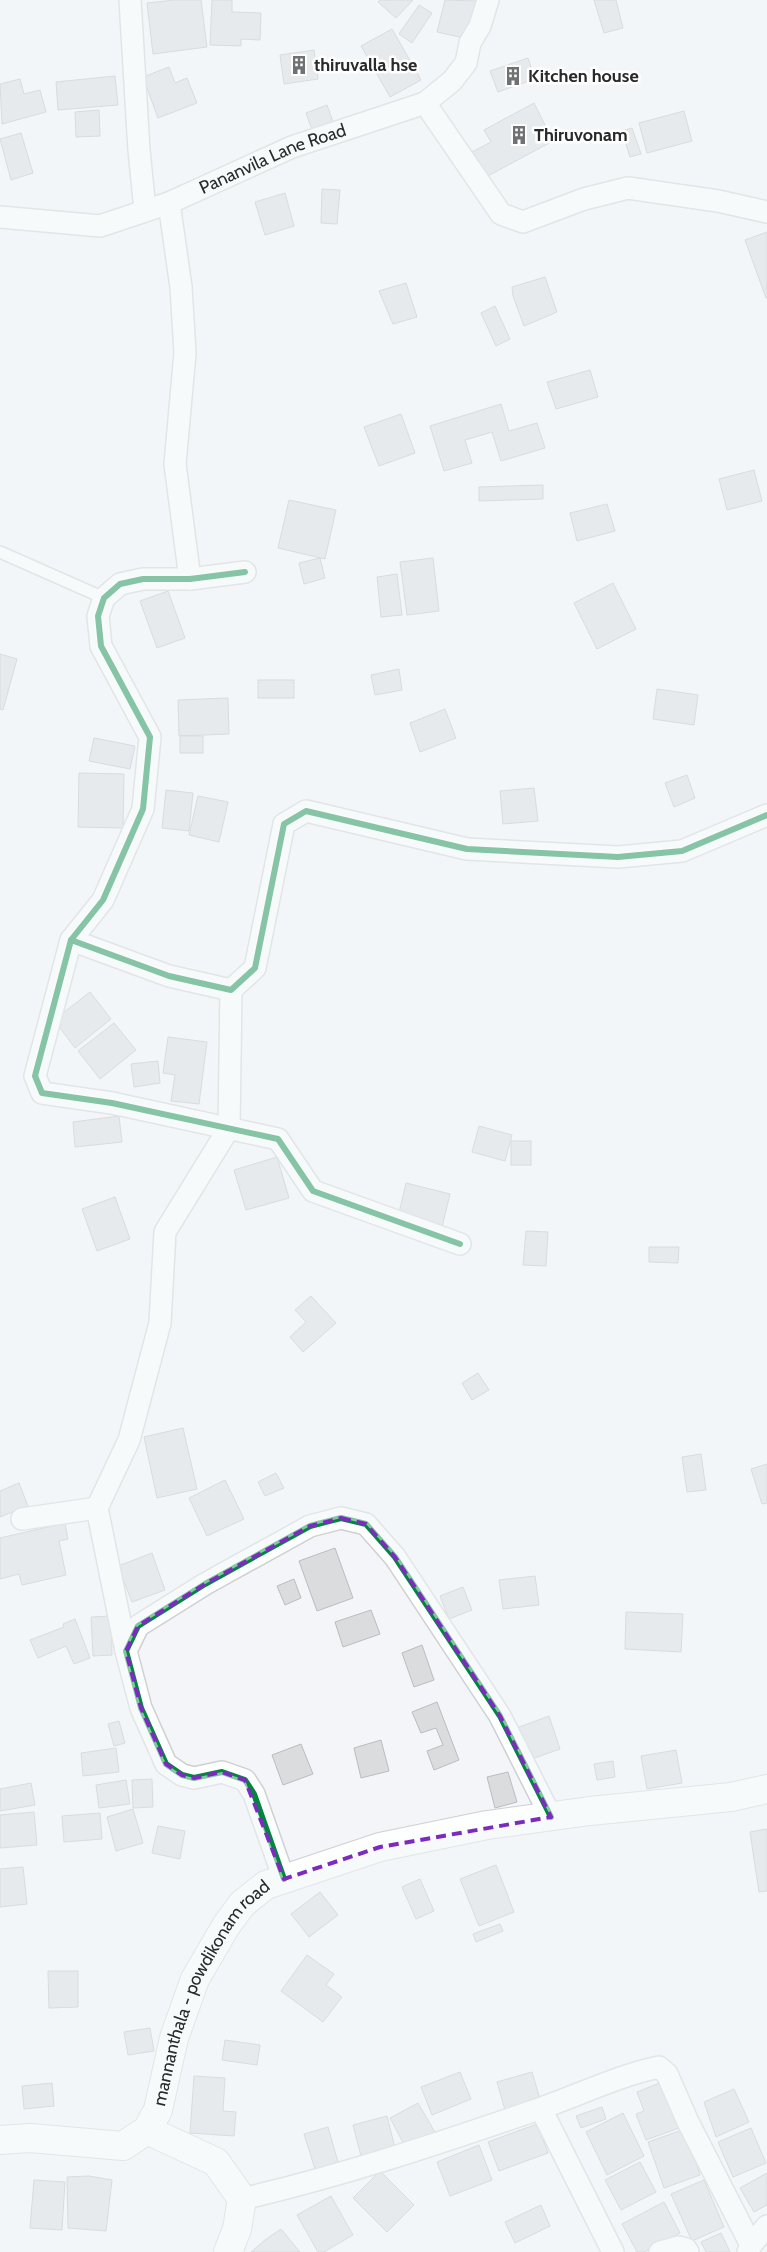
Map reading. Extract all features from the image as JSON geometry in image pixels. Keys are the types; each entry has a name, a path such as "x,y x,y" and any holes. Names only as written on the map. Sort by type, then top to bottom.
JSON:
{"main road":[{"name":"mannanthala - powdikonam road","path":"0,2140 30,2138 123,2146 147,2130 158,2110 174,2038 195,1979 226,1926 242,1904 266,1884 380,1847 487,1825 731,1797 767,1789"},
{"path":"147,2130 216,2162 242,2199 237,2229 228,2252"}],"street":[{"path":"130,0 140,166 145,210"},
{"name":"Pananvila Lane Road","path":"0,217 100,226 168,203 292,146 424,102 452,80 466,63 470,44 480,26 488,0"},
{"path":"424,102 501,214 523,222 584,199 628,188 718,201 767,212"},
{"path":"168,203 181,287 185,353 175,464 190,579"},
{"path":"245,572 190,579 143,579 120,584 104,598 98,616 101,646 150,737 143,809 103,900 71,940 35,1076 42,1092 112,1103 278,1139 313,1192 460,1244"},
{"path":"284,1879 254,1794 245,1780 222,1772 194,1778 182,1775 166,1764 141,1708 126,1652 97,1508 129,1440 160,1323 165,1232 229,1128 231,990 255,968 284,824 306,811 467,849 618,857 682,851 767,815"},
{"path":"71,940 169,976 231,990"},
{"path":"22,1519 97,1508"},
{"path":"126,1652 138,1626 205,1584 310,1526 341,1518 366,1524 395,1557 500,1716 551,1817"},
{"path":"242,2199 318,2181 541,2109 639,2071 659,2067 666,2074 749,2248 767,2226"},
{"path":"541,2109 613,2252"},
{"path":"660,2252 678,2247 686,2249 688,2252"}],"lane":[{"path":"0,552 104,598"}],"highlighted area":[{"path":"341,1518 366,1524 395,1557 500,1716 551,1817 380,1847 284,1879 245,1780 222,1772 194,1778 182,1775 166,1764 141,1708 126,1651 138,1626 205,1584 310,1526"}],"building":[{"path":"201,0 207,47 153,54 147,3"},
{"path":"212,0 232,0 232,12 261,13 260,40 241,39 241,46 210,45"},
{"path":"380,0 413,0 396,18 378,2"},
{"path":"445,0 477,1 468,39 437,32"},
{"path":"594,0 616,0 623,28 604,33"},
{"path":"419,5 432,13 412,43 399,34"},
{"path":"392,29 421,80 390,97 361,46"},
{"name":"thiruvalla hse","path":"314,50 318,79 284,84 280,55"},
{"name":"Kitchen house","path":"528,58 535,79 498,92 490,71"},
{"path":"169,67 175,83 187,78 197,103 158,118 143,77"},
{"path":"115,76 118,105 58,110 56,82"},
{"path":"20,79 24,94 40,90 46,112 2,124 0,84"},
{"name":"Thiruvonam","path":"534,103 553,141 484,178 470,153 491,142 484,130"},
{"path":"327,105 333,122 312,130 306,113"},
{"path":"99,110 100,136 76,137 75,112"},
{"path":"684,111 692,141 647,153 639,123"},
{"path":"632,128 641,154 630,157 622,131"},
{"path":"21,133 33,173 11,180 0,139"},
{"path":"322,189 340,190 337,224 321,223"},
{"path":"285,193 294,226 265,235 255,202"},
{"path":"767,232 767,298 766,298 745,240"},
{"path":"545,277 557,312 524,326 513,296 512,287"},
{"path":"406,283 417,317 393,324 379,291"},
{"path":"495,306 510,339 496,346 481,313"},
{"path":"590,370 598,397 556,409 547,382"},
{"path":"501,404 509,431 537,423 545,448 501,461 492,432 465,440 472,463 444,471 430,426"},
{"path":"401,414 415,453 379,466 364,427"},
{"path":"754,470 762,501 727,510 719,479"},
{"path":"543,485 543,499 479,501 479,487"},
{"path":"289,500 336,510 325,559 278,548"},
{"path":"607,504 615,531 577,541 570,513"},
{"path":"320,558 325,578 304,584 299,563"},
{"path":"433,558 439,611 407,615 400,562"},
{"path":"397,574 402,615 381,617 377,577"},
{"path":"613,583 636,629 597,649 574,603"},
{"path":"168,591 185,638 157,648 140,601"},
{"path":"0,654 17,659 3,710 0,709"},
{"path":"399,669 402,690 375,695 371,675"},
{"path":"258,680 294,680 294,698 258,698"},
{"path":"657,689 698,695 694,725 653,719"},
{"path":"228,698 229,734 179,736 178,700"},
{"path":"445,709 456,738 420,752 410,723"},
{"path":"180,736 203,736 203,753 180,753"},
{"path":"94,738 135,746 130,769 89,761"},
{"path":"79,773 124,774 123,828 78,827"},
{"path":"687,775 695,798 674,807 665,783"},
{"path":"534,788 538,821 503,824 500,791"},
{"path":"166,790 193,793 189,831 162,828"},
{"path":"198,796 228,802 219,842 189,835"},
{"path":"90,992 111,1019 75,1048 54,1020"},
{"path":"114,1023 136,1050 100,1079 78,1051"},
{"path":"168,1037 207,1042 199,1104 171,1101 175,1075 163,1073"},
{"path":"158,1061 160,1083 134,1087 131,1064"},
{"path":"119,1116 122,1142 75,1147 73,1122"},
{"path":"479,1126 512,1135 505,1161 472,1152"},
{"path":"511,1141 531,1141 531,1165 511,1165"},
{"path":"277,1157 289,1198 246,1210 234,1170"},
{"path":"406,1183 450,1194 442,1227 398,1217"},
{"path":"115,1197 130,1239 97,1251 82,1209"},
{"path":"526,1231 548,1232 546,1266 523,1265"},
{"path":"649,1247 679,1247 678,1263 649,1262"},
{"path":"311,1296 336,1323 303,1352 290,1337 306,1322 295,1310"},
{"path":"478,1373 489,1390 472,1400 462,1383"},
{"path":"183,1428 197,1489 157,1498 144,1437"},
{"path":"701,1454 706,1490 687,1492 682,1457"},
{"path":"767,1464 767,1503 762,1504 751,1469"},
{"path":"276,1473 284,1488 265,1496 258,1482"},
{"path":"225,1480 244,1519 207,1536 189,1498"},
{"path":"19,1483 28,1506 0,1517 0,1491"},
{"path":"65,1523 68,1539 59,1541 66,1575 22,1585 19,1574 0,1579 0,1538"},
{"path":"335,1548 353,1598 317,1611 299,1561"},
{"path":"152,1553 165,1590 132,1602 118,1566"},
{"path":"535,1576 539,1605 503,1609 499,1580"},
{"path":"294,1579 301,1598 285,1605 277,1586"},
{"path":"463,1587 472,1610 449,1619 440,1596"},
{"path":"371,1610 380,1634 343,1647 335,1622"},
{"path":"626,1612 683,1614 681,1652 625,1649"},
{"path":"111,1616 112,1655 93,1656 91,1617"},
{"path":"75,1619 90,1658 74,1664 66,1646 38,1658 30,1640 64,1627 63,1624"},
{"path":"422,1645 434,1680 414,1687 402,1653"},
{"path":"437,1702 459,1760 434,1770 427,1751 443,1745 436,1728 421,1733 412,1712"},
{"path":"549,1716 560,1749 526,1761 514,1729"},
{"path":"119,1721 125,1743 114,1746 108,1724"},
{"path":"381,1740 389,1771 361,1778 354,1748"},
{"path":"301,1744 313,1774 283,1785 272,1755"},
{"path":"116,1748 119,1772 83,1776 81,1753"},
{"path":"676,1750 682,1783 647,1789 641,1756"},
{"path":"613,1761 615,1777 597,1780 594,1764"},
{"path":"508,1772 517,1802 495,1808 487,1777"},
{"path":"152,1779 153,1807 133,1808 132,1780"},
{"path":"126,1780 130,1804 99,1808 96,1785"},
{"path":"31,1783 35,1805 0,1811 0,1789"},
{"path":"133,1809 143,1843 116,1851 107,1817"},
{"path":"34,1812 37,1845 0,1848 0,1815"},
{"path":"100,1813 102,1839 64,1842 62,1816"},
{"path":"158,1826 185,1831 180,1859 152,1853"},
{"path":"767,1829 767,1891 759,1892 750,1832"},
{"path":"496,1865 514,1912 479,1926 460,1879"},
{"path":"23,1867 27,1904 0,1907 0,1869"},
{"path":"420,1879 434,1911 416,1919 402,1887"},
{"path":"320,1892 338,1915 309,1937 291,1914"},
{"path":"500,1924 503,1931 476,1942 473,1934"},
{"path":"307,1955 334,1974 326,1985 342,1997 323,2022 281,1991"},
{"path":"48,1971 78,1971 78,2007 49,2008"},
{"path":"150,2028 154,2051 128,2055 124,2032"},
{"path":"225,2040 260,2045 257,2065 222,2060"},
{"path":"460,2072 471,2099 432,2115 421,2087"},
{"path":"532,2072 540,2099 505,2110 497,2082"},
{"path":"194,2076 225,2078 223,2111 236,2112 234,2136 190,2133"},
{"path":"662,2082 679,2128 646,2140 636,2114 644,2111 637,2092"},
{"path":"52,2083 54,2106 24,2109 22,2086"},
{"path":"734,2089 749,2122 716,2137 704,2102"},
{"path":"418,2103 436,2134 407,2150 390,2118"},
{"path":"602,2107 606,2119 581,2128 576,2116"},
{"path":"623,2113 644,2156 607,2175 586,2132"},
{"path":"387,2116 396,2152 362,2160 353,2125"},
{"path":"537,2124 548,2153 499,2171 488,2142"},
{"path":"328,2127 338,2162 315,2169 304,2134"},
{"path":"751,2128 766,2163 733,2177 718,2142"},
{"path":"685,2129 700,2175 664,2188 648,2142"},
{"path":"479,2145 492,2180 450,2196 437,2162"},
{"path":"640,2162 656,2192 621,2210 605,2180"},
{"path":"380,2171 414,2205 387,2232 353,2198"},
{"path":"767,2173 767,2205 754,2212 740,2188"},
{"path":"89,2176 112,2180 106,2231 68,2228 67,2177"},
{"path":"34,2180 65,2182 62,2230 30,2228"},
{"path":"704,2180 724,2227 692,2241 671,2194"},
{"path":"331,2196 353,2235 324,2252 318,2252 297,2215"},
{"path":"664,2202 680,2233 644,2252 637,2252 622,2224"},
{"path":"541,2205 550,2226 515,2243 505,2222"},
{"path":"281,2229 300,2252 251,2252 265,2240"},
{"path":"721,2233 730,2252 706,2252 701,2242"}],"cycle path":[{"path":"245,572 190,579 143,579 120,584 104,598 98,616 101,646 150,737 143,809 103,900 71,940 35,1076 42,1093 112,1103 278,1139 313,1191 460,1244"},
{"path":"71,940 169,976 231,990 255,968 284,824 306,811 467,849 618,857 682,851 767,815"},
{"path":"284,1879 254,1794 245,1780 222,1772 194,1778 182,1775 166,1764 141,1708 126,1651 138,1626 205,1584 310,1526 341,1518 366,1524 395,1557 500,1716 551,1817"}],"place":[{"name":"thiruvalla hse","path":"299,65"},
{"name":"Kitchen house","path":"513,76"},
{"name":"Thiruvonam","path":"519,135"}]}
